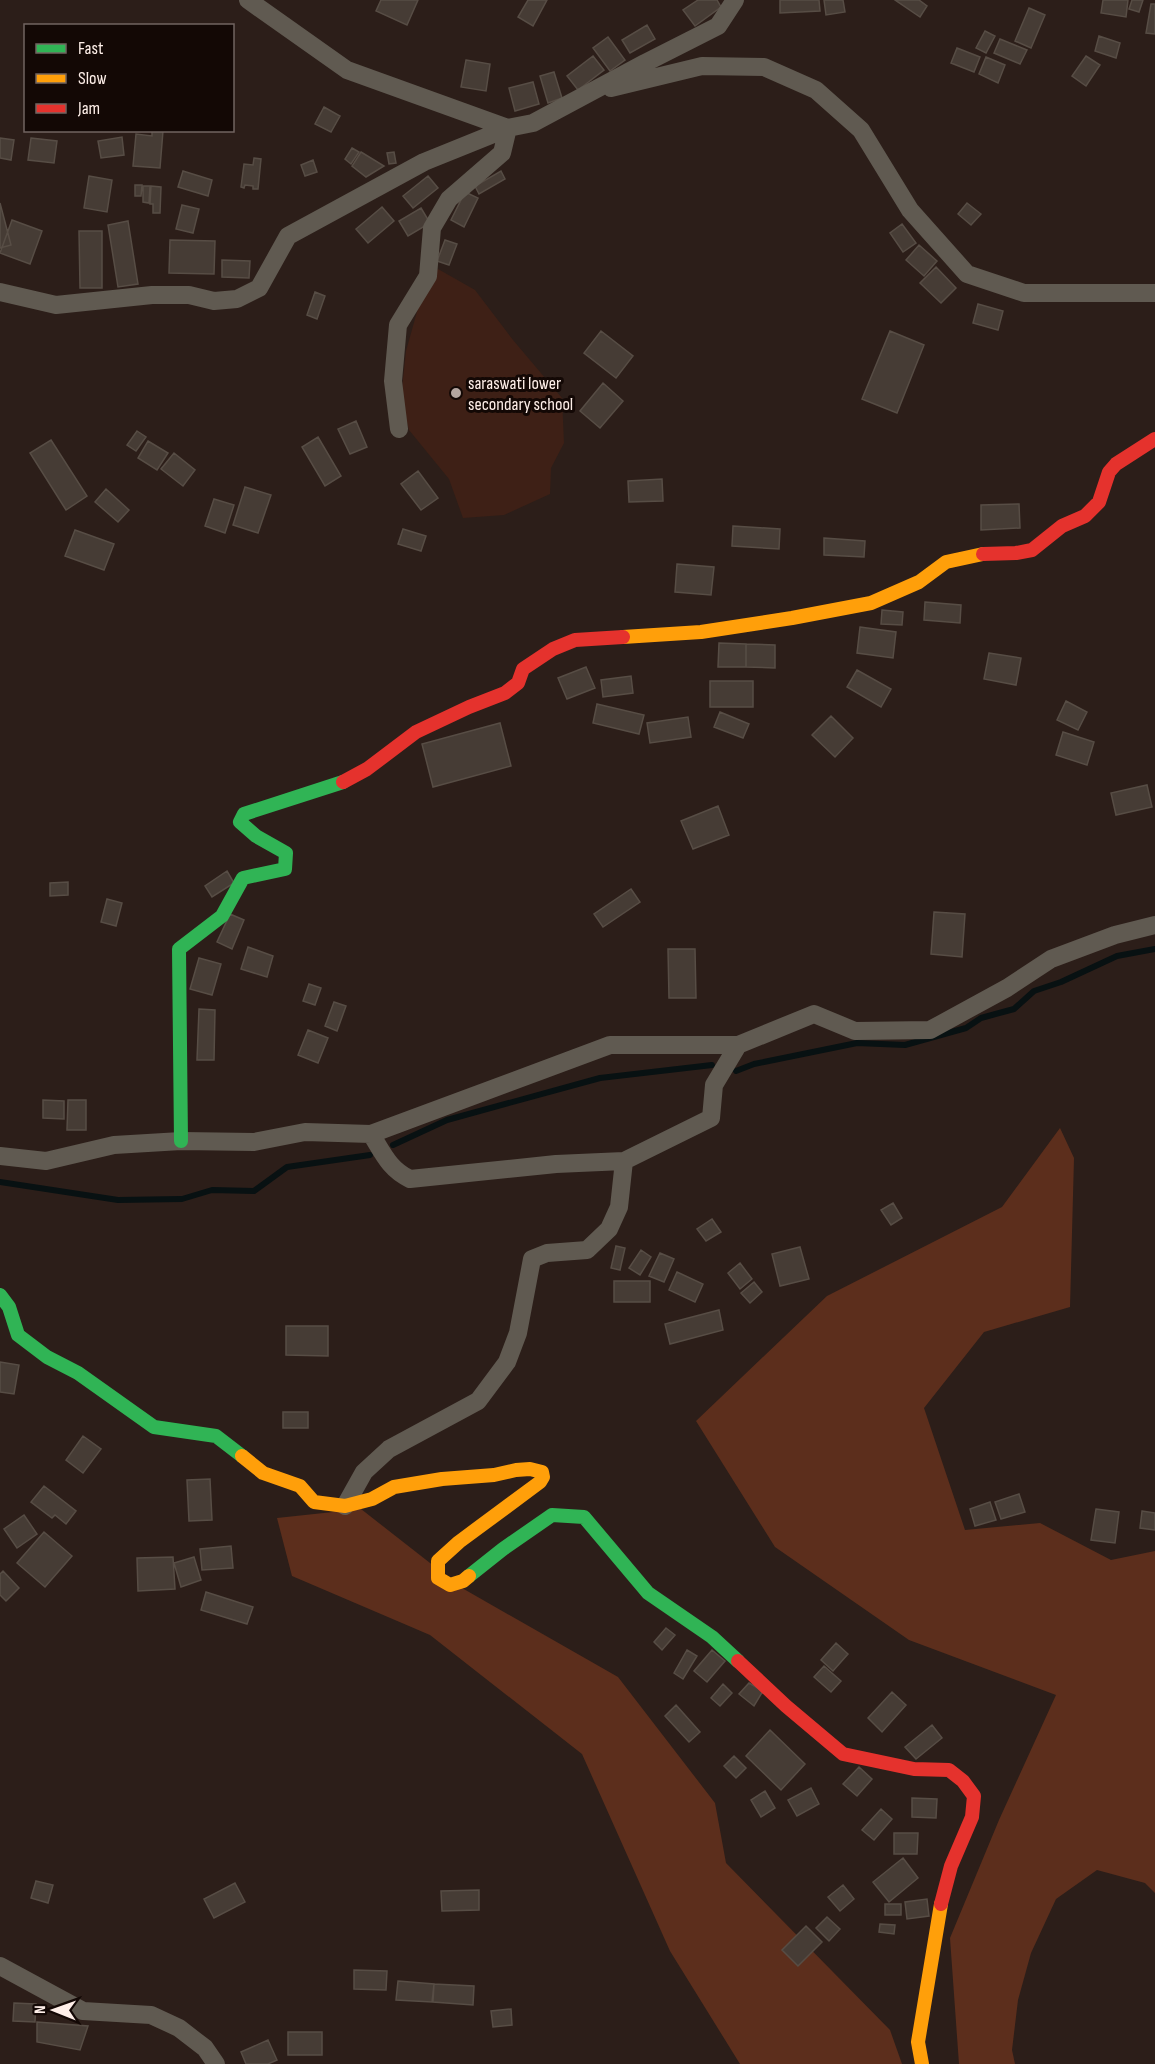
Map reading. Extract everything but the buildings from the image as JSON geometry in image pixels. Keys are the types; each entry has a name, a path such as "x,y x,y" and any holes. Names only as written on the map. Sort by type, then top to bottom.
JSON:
{"street":[{"path":"248,0 347,70 508,128"},
{"path":"0,292 56,305 152,295 189,295 214,301 237,299 259,288 288,236 424,162 508,128 533,123 718,26 735,0"},
{"path":"586,94 702,66 764,67 816,90 861,130 910,210 968,274 1024,293 1155,293"},
{"path":"399,429 393,381 398,325 428,276 432,228 449,199 502,153 508,128"},
{"path":"181,1141 179,949 222,916 243,878 285,869 286,853 246,829 240,822 244,814 339,784 367,769 416,732 505,693 518,683 523,669 553,649 575,640 701,632 871,603 919,582 946,562 983,554 1032,550 1062,526 1085,516 1099,502 1109,472 1116,464 1155,439"},
{"path":"0,1156 46,1161 114,1145 181,1141 254,1142 305,1132 371,1134 610,1045 738,1045 814,1014 855,1031 930,1030 1006,988 1051,959 1115,935 1155,925"},
{"path":"371,1134 388,1163 397,1173 410,1179 556,1164 624,1161 711,1118 714,1085 738,1045"},
{"path":"345,1506 364,1472 389,1449 478,1401 507,1362 518,1333 532,1259 547,1253 587,1250 609,1229 619,1206 624,1161"},
{"path":"0,1295 9,1307 18,1335 46,1357 78,1373 154,1426 216,1436 263,1473 300,1486 314,1502 345,1506 372,1499 394,1487 442,1479 494,1475 516,1470 530,1469 542,1472 543,1477 540,1482 459,1542 438,1561 438,1578 450,1585 463,1581 503,1549 552,1515 584,1517 648,1593 712,1637 786,1706 843,1754 914,1769 949,1770 963,1781 974,1796 972,1817 951,1866 938,1914 918,2042 922,2064"},
{"path":"0,1966 83,2011 151,2015 179,2028 205,2048 216,2064"}],"shaded area":[{"path":"438,269 475,290 562,398 564,443 551,468 550,494 504,515 463,518 449,479 409,430 401,398 406,351 422,294"},
{"path":"1060,1128 1074,1158 1070,1307 984,1332 924,1408 965,1530 1040,1523 1111,1560 1155,1551 1155,1893 1145,1883 1097,1870 1056,1899 1031,1953 1018,2000 1012,2050 1015,2064 959,2064 950,1938 999,1820 1056,1695 909,1640 775,1547 696,1421 827,1296 1002,1207"},
{"path":"361,1509 462,1588 618,1677 715,1803 726,1863 890,2030 902,2064 740,2064 670,1951 582,1754 430,1635 292,1576 277,1518"}],"waterway":[{"path":"736,1071 754,1064 857,1043 905,1045 966,1028 981,1018 1014,1009 1034,991 1061,982 1117,956 1155,949"},
{"path":"393,1145 447,1120 600,1078 712,1065"},
{"path":"0,1182 118,1200 182,1199 212,1190 254,1191 287,1167 370,1155"}],"traffic: fast":[{"path":"181,1141 179,949 222,916 243,878 285,869 286,853 256,836 240,822 244,814 343,782"},
{"path":"0,1295 9,1307 18,1335 47,1357 78,1373 154,1427 216,1436 242,1456"},
{"path":"469,1576 552,1515 584,1517 648,1593 712,1637 738,1661"}],"traffic: slow":[{"path":"623,637 701,632 871,603 919,582 946,562 983,554"},
{"path":"242,1456 263,1473 300,1486 314,1502 345,1506 372,1499 394,1487 442,1479 494,1475 516,1470 530,1469 542,1472 543,1477 540,1482 459,1542 438,1561 438,1578 450,1585 463,1581 469,1576"},
{"path":"922,2064 918,2042 941,1904"}],"traffic: jam":[{"path":"983,554 1032,550 1062,526 1085,516 1099,502 1109,472 1116,464 1155,439"},
{"path":"343,782 367,769 416,732 505,693 518,683 523,669 553,649 575,640 623,637"},
{"path":"738,1661 786,1706 843,1754 914,1769 949,1770 963,1781 974,1796 972,1817 951,1866 941,1904"}],"place":[{"name":"saraswati lower secondary school","path":"456,393"}]}
